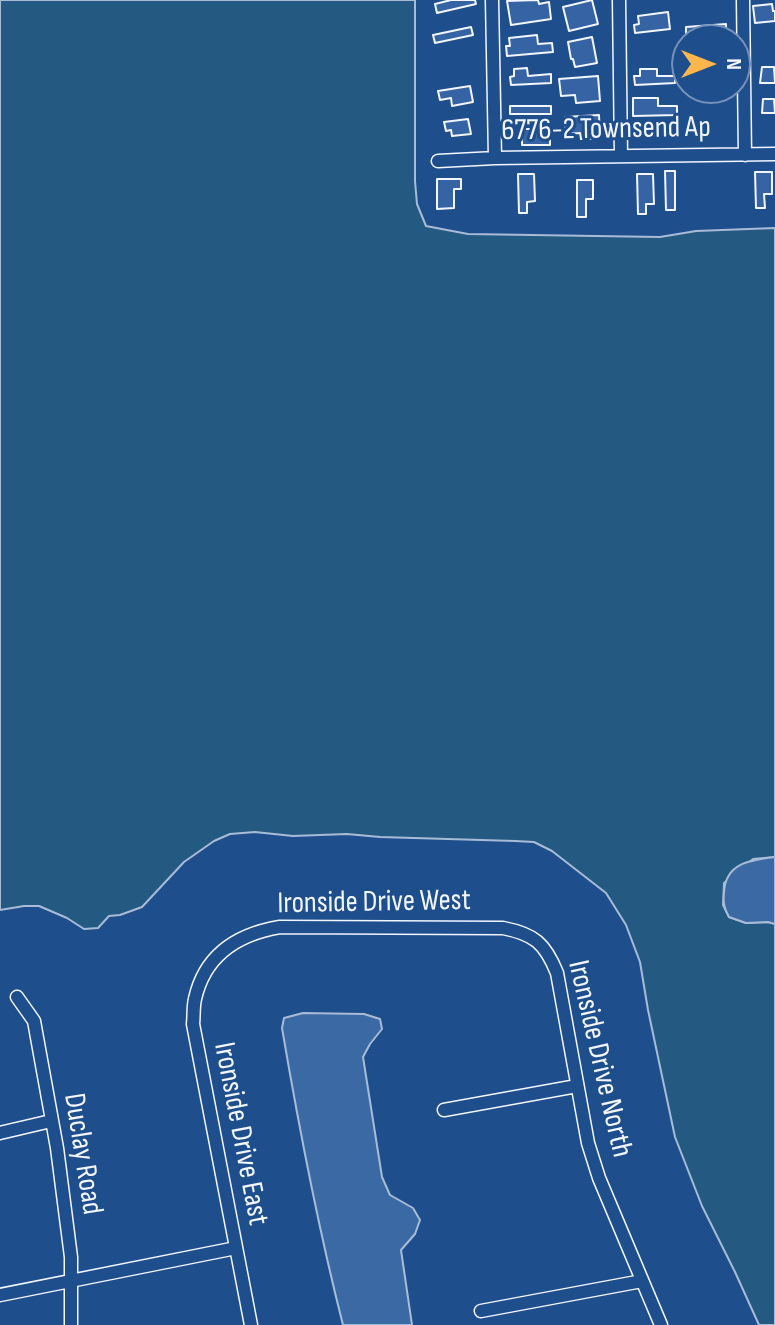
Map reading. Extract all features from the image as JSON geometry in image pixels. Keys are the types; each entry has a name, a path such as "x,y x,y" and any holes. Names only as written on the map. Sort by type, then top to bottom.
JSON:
{"street":[{"path":"492,0 495,158"},
{"path":"619,0 621,156"},
{"path":"743,0 745,155"},
{"name":"6776-2 Townsend Ap","path":"438,161 775,154"},
{"name":"Ironside Drive West","path":"216,957 234,941 258,931 280,927 503,928 520,931 538,940"},
{"name":"Ironside Drive North","path":"538,940 549,953 557,973 588,1143 599,1178 661,1325"},
{"name":"Ironside Drive East","path":"216,957 204,974 195,999 193,1024 251,1325"},
{"name":"Duclay Road","path":"17,997 34,1021 57,1148 71,1257 71,1325"},
{"path":"444,1110 577,1086"},
{"path":"0,1133 51,1121"},
{"path":"0,1295 236,1248"},
{"path":"481,1311 642,1281"}],"shaded area":[{"path":"0,0 415,0 415,181 417,204 426,226 468,234 660,237 696,231 775,228 775,857 753,859 724,883 723,905 729,917 746,923 775,924 775,1325 759,1325 702,1206 675,1137 640,962 626,925 606,893 552,851 534,842 347,834 230,834 184,862 142,907 109,916 98,928 84,929 39,906 0,910"},
{"path":"775,857 775,924 746,923 729,917 724,900 729,875 740,865"},
{"path":"303,1013 364,1014 380,1019 382,1029 363,1057 382,1177 390,1195 413,1208 420,1220 415,1234 401,1250 412,1325 343,1325 325,1251 282,1028 284,1018"}],"building":[{"path":"475,0 476,4 437,13 435,4"},
{"path":"538,0 539,4 549,2 551,19 511,25 507,1"},
{"path":"592,0 598,24 569,31 563,7"},
{"path":"772,4 775,21 755,23 753,6"},
{"path":"668,12 670,29 635,33 638,16"},
{"path":"471,27 473,35 435,43 433,35"},
{"path":"537,35 538,44 552,43 553,52 507,56 509,38"},
{"path":"592,37 597,63 575,67 568,42"},
{"path":"762,67 774,67 775,83 760,83"},
{"path":"527,68 528,76 551,74 551,83 511,85 510,77 514,76 514,69"},
{"path":"640,69 657,69 657,76 671,76 671,83 635,85 634,76 640,76"},
{"path":"598,76 600,101 576,103 575,95 561,96 559,79"},
{"path":"470,86 473,102 452,106 451,98 440,100 438,91"},
{"path":"633,98 658,98 658,106 677,106 677,115 633,116"},
{"path":"763,99 774,99 775,113 762,113"},
{"path":"510,106 551,106 551,114 510,114"},
{"path":"599,115 600,138 581,139 580,133 566,134 565,117"},
{"path":"468,119 471,134 452,136 451,130 446,131 444,122"},
{"path":"541,127 541,137 550,137 550,145 522,145 522,129"},
{"path":"665,171 675,171 675,210 666,210"},
{"path":"755,172 772,172 772,194 764,194 765,208 756,208"},
{"path":"518,174 534,174 535,201 527,202 527,213 519,213"},
{"path":"637,174 653,174 654,204 646,204 646,214 638,214"},
{"path":"437,179 461,179 461,189 454,189 454,208 437,209"},
{"path":"577,180 593,180 593,199 586,199 586,217 577,217"}]}
